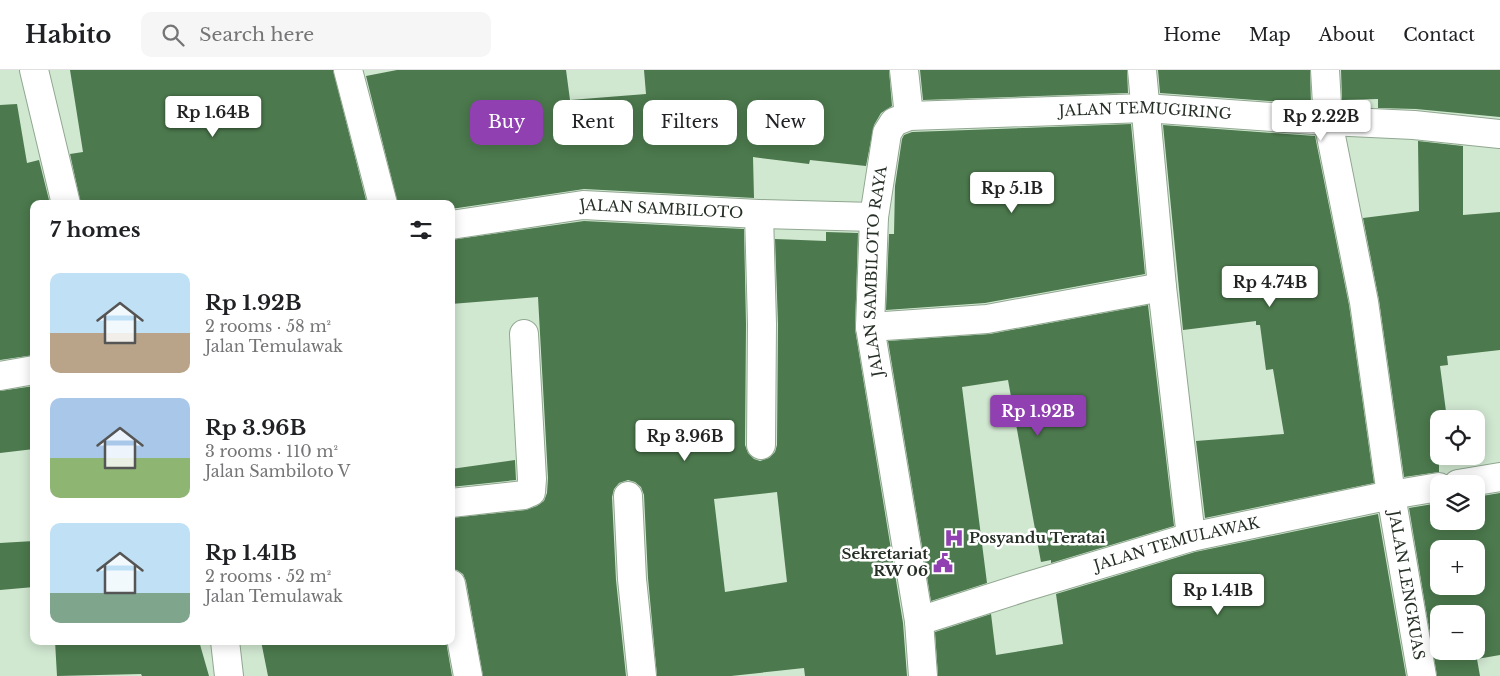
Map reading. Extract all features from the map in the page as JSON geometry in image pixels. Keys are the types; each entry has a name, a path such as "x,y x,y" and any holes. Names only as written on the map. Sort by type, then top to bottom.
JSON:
{"street":[{"path":"34,70 65,200"},
{"path":"348,70 382,200"},
{"path":"904,70 909,116"},
{"path":"1142,70 1162,287 1191,537"},
{"name":"JALAN LENGKUAS","path":"1325,70 1328,121 1364,302 1391,495 1422,676"},
{"name":"JALAN TEMUGIRING","path":"909,116 1145,108 1414,125 1500,134"},
{"name":"JALAN SAMBILOTO RAYA","path":"909,116 894,122 887,133 874,216 870,327 919,621 923,676"},
{"name":"JALAN SAMBILOTO","path":"455,224 584,205 759,214 874,216"},
{"path":"759,214 762,324 761,445"},
{"path":"870,327 988,319 1162,287"},
{"path":"455,503 531,492 532,479 524,334"},
{"path":"0,376 30,371"},
{"path":"1485,480 1500,477"},
{"name":"JALAN TEMULAWAK","path":"919,621 1191,537 1430,488"},
{"path":"628,496 632,579 642,676"},
{"path":"455,606 468,676"},
{"path":"225,645 229,676"}],"building":[{"path":"70,70 333,70 366,200 80,200 70,154 83,152"},
{"path":"397,70 566,70 570,100 646,94 644,70 889,70 892,106 881,113 874,125 866,166 810,160 809,164 753,157 754,198 584,189 455,208 455,200 397,200 366,76"},
{"path":"920,70 1127,70 1128,93 923,100"},
{"path":"1158,70 1310,70 1311,104 1160,93"},
{"path":"1341,70 1500,70 1500,117 1416,109 1378,108 1378,99 1342,100"},
{"path":"17,104 27,163 39,160 49,200 30,200 30,356 0,360 0,105"},
{"path":"1131,124 1145,274 985,303 886,310 889,234 894,234 895,186 904,135 912,132"},
{"path":"1163,125 1315,136 1349,305 1374,483 1205,518 1196,441 1284,434 1273,369 1266,370 1260,325 1256,325 1256,321 1183,330"},
{"path":"1418,141 1463,146 1463,215 1500,212 1500,350 1447,356 1448,365 1440,366 1446,410 1430,410 1430,465 1439,465 1439,472 1404,477 1379,300 1363,218 1419,211"},
{"path":"584,221 744,229 746,324 745,445 748,453 754,459 760,461 769,458 775,452 777,445 778,324 775,239 826,241 826,232 858,233 855,329 903,623 907,676 805,676 804,668 731,676 657,676 648,578 644,495 641,487 635,482 628,480 619,483 614,489 612,497 616,580 626,676 483,676 466,581 463,574 455,570 455,518 526,510 544,501 547,493 548,478 538,297 455,304 455,239","holes":["777,492 787,582 725,592 714,499"]},
{"path":"1148,305 1174,526 1051,563 1051,560 1041,562 1008,380 962,387 987,583 931,601 888,341 990,334"},
{"path":"30,387 30,449 0,453 0,391"},
{"path":"515,460 516,480 455,487 455,468"},
{"path":"1500,493 1500,655 1485,658 1485,605 1430,605 1430,634 1409,508 1430,504 1430,530 1485,530 1485,496"},
{"path":"1378,514 1406,676 938,676 935,632 991,614 996,655 1063,644 1056,594 1195,552"},
{"path":"30,541 30,587 0,590 0,543"},
{"path":"55,645 200,645 209,676 142,676 141,674 57,676"},
{"path":"262,645 447,645 452,676 268,676"},
{"path":"1434,660 1477,660 1480,676 1437,676"}],"place":[{"name":"Posyandu Teratai","path":"954,538"},
{"name":"Sekretariat RW 06","path":"943,563"}]}
